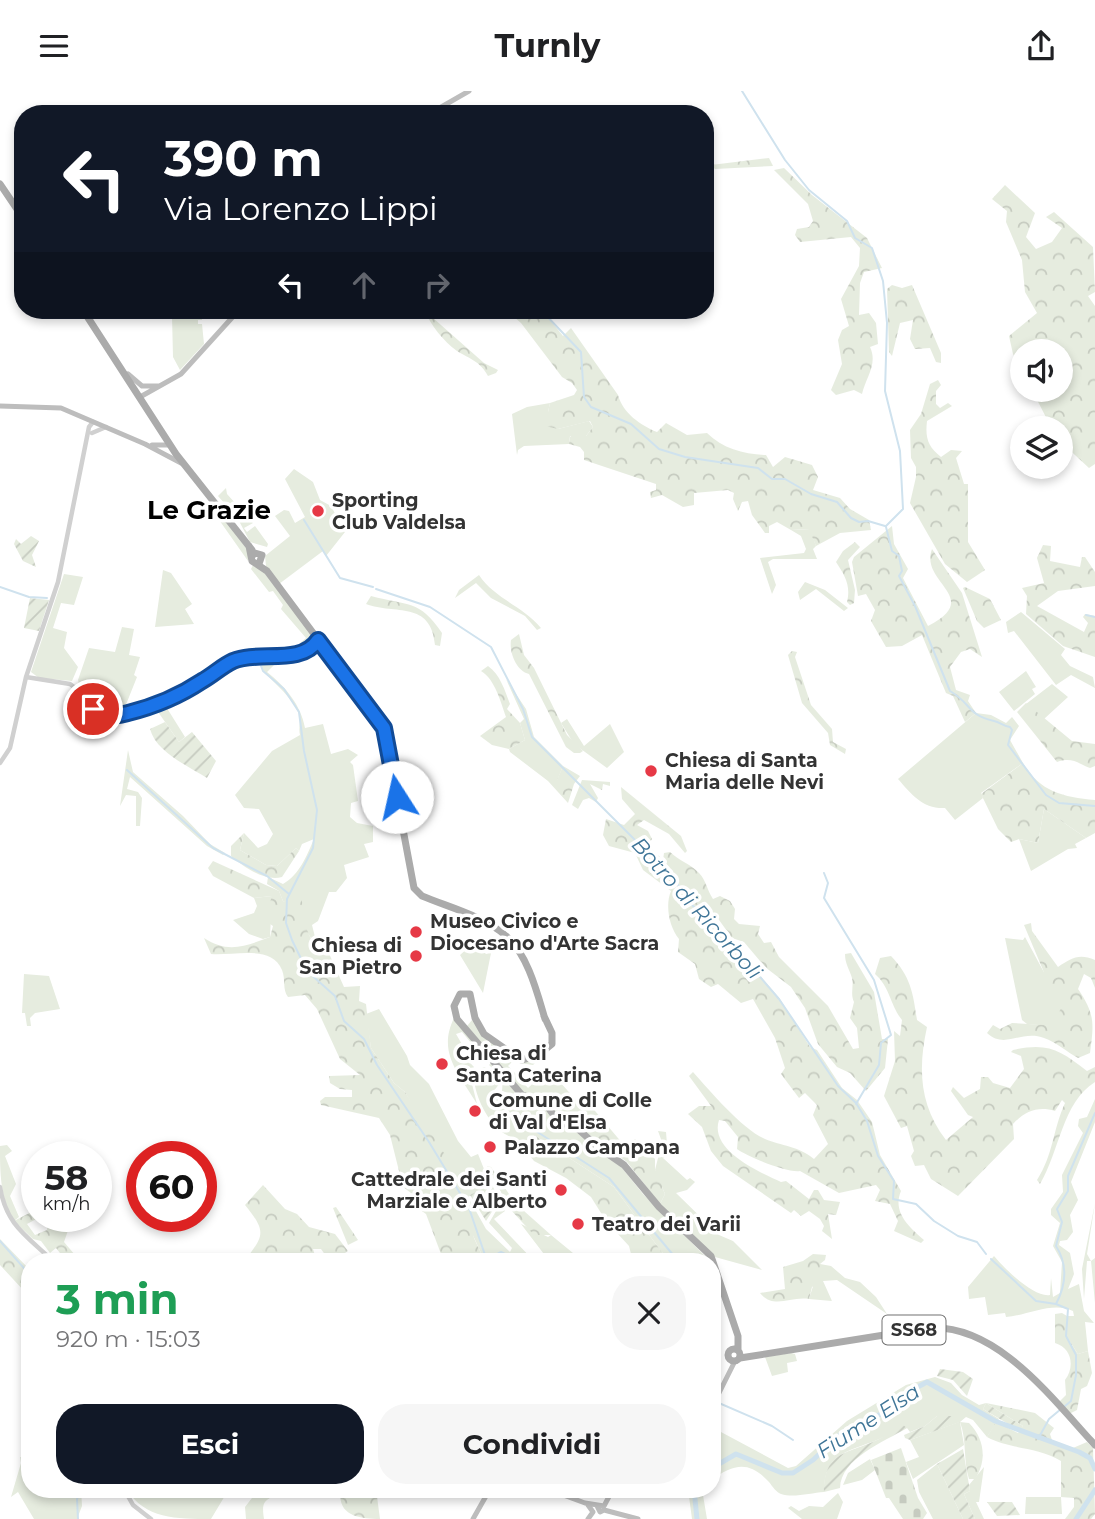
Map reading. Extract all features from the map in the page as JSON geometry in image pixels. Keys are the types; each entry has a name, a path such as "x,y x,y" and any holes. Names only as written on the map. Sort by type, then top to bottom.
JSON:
{"main road":[{"path":"445,105 469,91"},
{"path":"0,184 14,205"},
{"path":"89,319 184,465 249,547 253,554 252,561 260,562 386,732 412,881 417,892 506,936 524,961 553,1042 540,1055 525,1060 514,1058 485,1035 475,1018 472,997 461,993 455,1001 455,1014 524,1097 544,1102 558,1121 579,1129 598,1147 624,1164 659,1207 708,1253"},
{"path":"140,397 169,382 191,364 231,319"},
{"path":"107,347 131,379 151,390"},
{"path":"151,390 148,405 153,418"},
{"path":"0,406 52,407 161,451 184,465"},
{"path":"155,445 161,439 160,429"},
{"path":"145,444 170,445"},
{"path":"161,451 170,445"},
{"path":"721,1285 738,1336 736,1356 721,1388"},
{"name":"SS68","path":"736,1356 926,1328 950,1329 978,1337 1001,1350 1095,1445"},
{"path":"473,1519 484,1498"},
{"path":"571,1498 638,1519"},
{"path":"590,1519 608,1498"},
{"path":"585,1503 593,1510 590,1519"}],"street":[{"path":"81,417 90,432"},
{"path":"0,763 10,748 26,677 58,582 87,442 94,422"},
{"path":"90,432 106,427"},
{"path":"26,677 70,684 82,692 97,713 112,716 166,702 222,667 244,657 276,657 306,651 321,643"},
{"path":"0,1187 6,1215 45,1253"},
{"path":"129,1498 134,1506 151,1519"}],"green space":[{"path":"769,158 773,166 715,169 714,165"},
{"path":"784,168 812,195 867,238 882,268 864,272 860,283 859,315 869,313 876,323 878,344 870,347 872,365 862,394 854,390 836,395 831,390 842,364 838,340 842,330 849,326 841,299 859,266 860,248 851,237 800,242 795,235 797,229 809,227 813,221 808,204 774,170"},
{"path":"1005,185 1035,213 1026,237 1036,249 1052,242 1062,228 1046,217 1054,212 1093,247 1095,292 1088,296 1095,306 1095,464 1089,468 1073,453 1073,416 1045,416 1038,402 1073,402 1073,339 1010,340 1009,336 1037,313 1025,292 1022,260 1006,222 1007,211 992,199"},
{"path":"892,285 902,288 912,285 941,353 941,363 936,362 930,348 915,349 910,339 913,320 900,323 892,356 889,352 887,289"},
{"path":"172,319 202,319 198,320 198,324 202,324 204,344 180,370 173,357"},
{"path":"429,319 434,319 484,363 498,370 496,373 488,376 478,364 452,347"},
{"path":"516,319 549,319 563,336 571,328 624,407 644,426 657,432 666,423 687,435 707,433 734,450 766,455 773,467 785,457 812,465 818,477 813,490 840,498 850,509 869,520 871,530 840,533 816,546 809,529 791,530 777,522 769,526 769,533 765,533 752,515 748,501 742,502 738,511 733,499 734,493 728,490 694,493 694,505 683,507 662,495 651,498 650,492 656,490 656,484 584,460 584,452 580,447 569,444 570,437 574,433 586,436 593,427 590,421 558,429 545,426 541,417 548,412 550,403 574,395 577,390 562,377"},
{"path":"938,380 941,385 936,391 936,404 940,408 948,403 952,406 927,421 927,437 930,446 941,457 951,450 962,451 956,458 964,484 968,484 968,542 985,570 967,582 945,564 910,503 916,467 911,458 910,430 921,414 930,384"},
{"path":"550,403 548,412 558,429 589,421 593,427 586,436 570,436 569,444 524,446 518,450 517,455 512,414 527,407"},
{"path":"294,469 313,482 320,500 331,506 345,532 326,556 323,551 279,584 266,566 265,556 290,536 275,516 284,510 289,511 295,523 305,517 285,479"},
{"path":"226,488 227,494 253,523 244,528 247,532 255,526 268,544 267,547 250,542 238,519 218,496"},
{"path":"212,502 249,550 248,561 210,507"},
{"path":"892,526 894,544 908,569 903,578 928,626 944,616 950,607 950,598 930,561 932,549 962,593 982,657 970,649 961,652 950,667 956,690 970,695 968,701 976,713 965,722 953,696 946,693 922,635 902,646 886,647 871,621 875,610 866,594 858,596 852,562 854,557"},
{"path":"810,529 817,559 773,559 768,562 776,585 772,594 760,558 804,553 806,549 801,536 791,530"},
{"path":"31,536 39,541 32,555 36,567 23,561 14,544 16,539 21,544"},
{"path":"855,542 860,547 848,560 855,590 854,603 850,605 847,602 846,581 836,562 843,551"},
{"path":"1043,545 1051,546 1050,561 1080,567 1082,557 1085,557 1095,572 1095,586 1058,591 1037,606 1084,632 1088,623 1083,617 1085,614 1095,616 1095,657 1063,646 1026,614 1027,596 1022,588 1044,583 1037,558"},
{"path":"253,565 259,566 313,635 314,643 306,650 300,643 306,638 281,609 283,605 273,591 269,592 251,569"},
{"path":"163,570 171,573 192,604 185,609 194,624 155,627"},
{"path":"64,574 83,577 74,605 61,603 53,628 67,632 64,648 78,667 72,681 39,678 31,672"},
{"path":"479,575 493,590 541,628 537,630 525,616 491,598 476,583 455,598 459,590"},
{"path":"805,582 825,590 848,608 844,611 816,589 800,600 798,592"},
{"path":"963,588 990,599 1001,620 984,628 977,621"},
{"path":"371,596 412,605 426,614 442,633 440,646 435,645 427,621 419,615 366,604"},
{"path":"30,598 49,600 39,631 24,628"},
{"path":"1021,612 1065,649 1061,655 1070,666 1093,677 1095,688 1071,675 1056,685 1014,631 1008,633 1006,622"},
{"path":"122,627 134,629 129,655 140,657 134,675 137,677 123,712 107,712 89,701 78,680 89,648 115,652"},
{"path":"519,634 524,655 534,668 567,735 583,751 580,753 574,753 566,747 529,674 520,669 514,660 511,640"},
{"path":"792,651 797,652 795,657 811,705 832,729 833,742 846,749 845,754 830,745 828,733 802,703 788,655"},
{"path":"256,658 281,658 267,672 291,697 305,728 323,724 331,754 348,749 358,755 350,762 353,765 358,801 351,803 350,817 357,823 373,826 373,842 364,844 369,857 344,865 347,878 336,892 329,892 318,921 312,925 317,945 294,909 283,901 279,891 267,884 268,877 283,884 294,875 302,865 314,839 302,844 299,851 296,848 277,866 266,865 240,850 244,833 258,848 267,844 273,834 259,809 244,808 235,795 272,751 300,735 299,715 294,704 265,673"},
{"path":"488,666 502,683 510,704 507,709 520,723 525,740 509,749 492,745 480,736 506,717 494,685 481,671"},
{"path":"1026,671 1036,687 1032,689 1035,694 1014,711 999,692"},
{"path":"506,679 526,709 534,737 563,766 557,781 548,781 510,752 509,749 525,740 520,723 524,719"},
{"path":"1052,684 1068,697 1044,719 1026,704"},
{"path":"1026,703 1072,741 1095,744 1095,766 1090,768 1071,760 1057,762 1017,712"},
{"path":"165,705 185,737 179,742 156,709"},
{"path":"976,713 991,715 1006,723 1012,717 1019,726 1010,740 1023,763 981,793 983,798 955,820 945,808 930,806 918,800 898,779"},
{"path":"567,719 584,746 610,724 624,752 607,768 574,744 561,723"},
{"path":"165,722 179,742 192,732 216,761 207,778 174,758 153,737 150,729"},
{"path":"128,750 133,772 210,844 225,853 223,855 207,846 130,777 127,789 138,792 142,798 140,826 136,826 136,796 126,795 120,806"},
{"path":"1023,763 1045,787 1063,795 1095,800 1095,833 1086,838 1044,809 1038,843 1019,839 1011,842 998,829 981,794"},
{"path":"563,766 580,776 574,784 568,803 548,781 557,780"},
{"path":"582,780 610,782 610,786 603,784 602,790 590,784 598,798 596,802 589,798 583,800 578,809 572,805"},
{"path":"621,787 681,836 687,851 685,853 669,834 644,820 637,825 648,831 652,839 648,845 663,860 664,853 670,852 696,870 713,899 720,896 730,901 735,909 734,919 739,924 760,926 758,934 764,943 771,942 779,957 828,1006 853,1049 859,1048 857,1028 850,1018 854,1002 845,954 851,953 874,992 882,1039 888,1039 885,1068 866,1091 850,1073 837,1067 818,1044 805,1008 791,987 765,967 744,942 732,938 714,913 705,910 780,999 810,1047 817,1050 842,1088 857,1100 872,1122 880,1155 901,1191 900,1212 903,1219 924,1240 921,1243 894,1231 898,1221 890,1204 875,1201 880,1190 876,1185 839,1193 800,1171 786,1170 758,1160 737,1149 738,1137 725,1121 719,1120 721,1141 738,1159 772,1178 786,1181 809,1199 814,1190 818,1190 824,1200 840,1202 836,1215 828,1214 832,1239 822,1231 824,1226 820,1219 809,1211 801,1216 794,1210 791,1213 723,1166 711,1151 702,1127 688,1114 699,1106 711,1106 689,1076 693,1072 737,1118 765,1139 796,1149 814,1159 828,1144 813,1115 817,1105 805,1093 799,1098 781,1074 785,1068 775,1038 753,999 741,1003 718,984 711,987 699,979 695,964 678,952 679,939 669,916 671,891 643,870 635,853 609,846 603,835 606,819 624,825 635,814 622,799"},
{"path":"1044,809 1086,838 1075,844 1077,848 1068,849 1031,871 1019,839 1038,843"},
{"path":"244,833 240,850 266,865 277,866 296,848 299,851 282,877 262,875 248,869 231,856 231,846"},
{"path":"213,861 279,891 283,901 291,904 293,898 300,893 309,935 319,946 327,949 344,987 360,986 359,1001 366,1004 371,1048 394,1083 405,1092 451,1164 465,1198 474,1238 481,1253 441,1253 426,1214 419,1209 415,1196 403,1187 390,1135 379,1118 321,1105 320,1101 325,1097 352,1097 352,1090 340,1089 330,1083 329,1076 360,1075 340,1059 317,1009 305,995 288,997 282,970 277,962 261,954 211,954 204,938 221,946 237,947 270,937 273,926 264,920 272,896 254,898 213,876 208,868"},
{"path":"272,896 270,937 263,939 249,934 233,920 254,913 257,906 254,898"},
{"path":"1031,923 1032,931 1058,967 1075,957 1095,960 1095,988 1091,978 1084,974 1078,989 1088,1005 1092,1026 1090,1053 1078,1058 1044,1038 1028,1036 1000,1040 987,1033 993,1025 1000,1029 1012,1023 1061,1026 1055,1018 1062,1007 1051,999 1043,970 1024,925"},
{"path":"1025,937 1062,1006 1061,1027 1027,1024 1022,1020 1005,938 1023,940"},
{"path":"470,946 474,952 481,949 486,954 491,953 483,993 460,955"},
{"path":"891,956 903,971 910,986 917,1020 927,1027 922,1057 923,1086 930,1113 946,1140 973,1117 968,1115 951,1091 953,1087 964,1098 980,1089 981,1077 988,1077 993,1083 1010,1088 1024,1069 1021,1056 1011,1052 1013,1050 1045,1048 1061,1053 1087,1071 1095,1067 1095,1082 1075,1102 1040,1184 1037,1180 1050,1151 1065,1103 1062,1100 1055,1111 1037,1109 1013,1124 1014,1139 958,1196 931,1179 924,1165 915,1166 907,1126 901,1128 884,1096 895,1061 894,1031 900,1036 902,1020 884,985 875,974 880,958"},
{"path":"24,974 49,976 60,1009 35,1013 30,1018 31,1026 27,1026 25,1013 22,1013"},
{"path":"379,1009 410,1065 429,1084 458,1141 471,1157 478,1154 486,1174 481,1177 480,1190 468,1197 486,1229 510,1252 512,1248 489,1223 496,1211 488,1177 505,1211 494,1219 526,1253 481,1253 423,1124 405,1092 394,1083 371,1048 366,1014"},
{"path":"454,1018 485,1055 481,1055 462,1032 456,1034 463,1046 459,1051 474,1067 470,1076 477,1104 452,1063 449,1052 449,1030"},
{"path":"472,1020 517,1062 528,1062 542,1056 533,1065 512,1062 508,1066 516,1074 521,1070 524,1077 521,1080 528,1088 543,1074 547,1077 551,1072 584,1109 570,1121 558,1117 546,1099 525,1094 467,1026"},
{"path":"491,1063 521,1099 539,1103 618,1163 643,1194 702,1253 663,1253 614,1187 534,1135 531,1145 522,1146 499,1130 481,1104 474,1073 484,1067 496,1073 500,1083 493,1092 505,1107 516,1106 519,1101 515,1095 502,1091 503,1078 489,1065"},
{"path":"1095,1099 1095,1122 1071,1182 1078,1200 1070,1215 1073,1232 1067,1240 1060,1241 1059,1245 1070,1253 1074,1274 1068,1289 1079,1284 1084,1311 1094,1323 1085,1322 1088,1351 1078,1354 1067,1337 1067,1316 1074,1316 1073,1311 1057,1307 1015,1316 1006,1317 1005,1313 988,1315 985,1297 969,1299 968,1287 994,1256 1036,1292 1050,1295 1051,1278 1053,1297 1060,1293 1062,1262 1053,1246 1060,1223 1051,1215 1051,1209 1063,1192 1062,1175 1083,1133 1078,1126 1079,1119 1087,1117"},
{"path":"590,1105 623,1144 631,1145 635,1139 655,1159 655,1170 664,1181 662,1187 665,1194 660,1204 627,1162 570,1121"},
{"path":"658,1131 666,1132 667,1144 673,1152 663,1158 687,1180 690,1178 695,1182 687,1190 676,1193 719,1235 733,1241 762,1270 721,1259 721,1253 711,1253 660,1204 665,1194 655,1170 662,1142"},
{"path":"534,1135 614,1187 663,1253 631,1253 629,1246 606,1221 591,1197 566,1178 534,1161 522,1146 531,1145"},
{"path":"7,1145 12,1151 5,1156 16,1184 10,1196 19,1217 14,1221 3,1194 1,1175 0,1146"},
{"path":"487,1166 491,1167 515,1203 551,1235 534,1235 510,1209"},
{"path":"483,1176 493,1210 486,1221 470,1195 480,1190"},
{"path":"263,1185 285,1209 297,1214 309,1227 335,1234 348,1251 324,1253 321,1249 313,1249 314,1253 250,1253 259,1240 260,1228 245,1205"},
{"path":"1095,1203 1087,1254 1091,1261 1087,1261 1084,1299 1082,1269"},
{"path":"336,1207 358,1240 348,1245 333,1208"},
{"path":"21,1217 21,1228 14,1221"},
{"path":"521,1224 548,1237 551,1235 573,1253 543,1253"},
{"path":"26,1232 33,1232 35,1235 42,1232 67,1232 64,1242 73,1253 60,1253 56,1248 50,1253 41,1241 33,1239"},
{"path":"0,1239 21,1261 21,1288 0,1265"},
{"path":"813,1254 826,1255 820,1264 823,1281 812,1287 809,1299 777,1302 760,1293 785,1289 783,1267 803,1261"},
{"path":"1095,1258 1095,1303 1091,1261"},
{"path":"820,1264 831,1266 845,1278 860,1282 876,1297 887,1314 837,1280 823,1281 832,1301 809,1299"},
{"path":"1062,1313 1067,1316 1067,1337 1078,1354 1088,1351 1092,1373 1087,1386 1081,1389 1077,1410 1069,1414 1058,1403 1066,1395 1065,1380 1071,1364 1065,1349 1055,1343 1055,1314"},
{"path":"795,1354 797,1361 787,1363 788,1372 772,1376 765,1357"},
{"path":"940,1369 963,1372 973,1379 967,1396 953,1380 937,1376"},
{"path":"935,1377 951,1383 962,1395 979,1405 986,1403 983,1409 999,1419 987,1437 973,1420 966,1417 960,1422 964,1445 913,1479 906,1462 919,1457 910,1440 959,1422 937,1416 925,1426 910,1432 907,1428 903,1429 847,1451 828,1469 824,1492 781,1494 762,1475 748,1468 735,1468 721,1474 721,1432 788,1468 796,1466 847,1421 906,1385"},
{"path":"986,1403 1035,1413 1054,1428 1050,1434 1052,1440 1073,1448 1087,1442 1093,1448 1095,1514 1091,1519 1065,1519 1074,1507 1074,1498 1061,1497 1061,1461 987,1437 996,1422 1018,1433 1023,1426"},
{"path":"986,1403 1023,1426 1020,1431 983,1409"},
{"path":"937,1416 951,1416 960,1422 910,1440 905,1438 904,1435 925,1426"},
{"path":"960,1422 969,1423 981,1443 983,1458 975,1479 969,1479 967,1472"},
{"path":"903,1425 907,1428 865,1452 848,1468 842,1477 840,1488 824,1492 825,1478 834,1460"},
{"path":"901,1448 918,1498 927,1513 923,1519 903,1519 889,1498 886,1498 871,1460"},
{"path":"963,1449 970,1491 964,1494 975,1519 963,1519 937,1464"},
{"path":"870,1459 875,1470 862,1480 843,1485 848,1473"},
{"path":"21,1463 21,1497 18,1492 11,1497"},
{"path":"937,1464 963,1519 933,1519 919,1492 917,1480"},
{"path":"984,1467 979,1502 976,1502 984,1519 975,1519 964,1494 970,1491 969,1485"},
{"path":"838,1493 843,1502 837,1519 802,1519 788,1508 791,1506 799,1511 809,1506 823,1507"},
{"path":"1026,1497 1061,1497 1062,1514 1025,1514"},
{"path":"22,1498 82,1498 82,1506 77,1519 34,1519"},
{"path":"224,1498 211,1519 163,1515 152,1512 134,1499"},
{"path":"252,1498 270,1498 263,1506 264,1519 246,1519 245,1507"},
{"path":"340,1498 377,1498 380,1519 358,1517 342,1505"},
{"path":"689,1498 704,1498 707,1519 692,1519"},
{"path":"987,1502 1012,1502 1020,1515 997,1516"}],"waterway":[{"path":"742,91 785,160 809,190 847,221 855,238 872,248 883,281 887,323 885,391 900,451 903,509 886,526"},
{"path":"550,319 581,352 584,397 591,407 631,424 659,449 685,457 758,468 772,479 785,479 811,494 837,502 851,518 859,522 868,521 885,526"},
{"name":"Botro di Ricorboli","path":"304,520 340,578 373,587"},
{"path":"886,527 892,551 899,556 902,571 899,576 915,606 950,691 979,716 1010,727 1012,730 1008,745 1046,795 1059,803 1095,806"},
{"path":"0,587 29,597 47,598"},
{"name":"Botro di Ricorboli","path":"376,589 430,607 491,647 523,709 532,737 674,879 691,904 724,935 779,999 838,1086 856,1103 867,1121 878,1156 894,1181 893,1199 916,1204 934,1221 958,1236 977,1242 986,1254"},
{"path":"1086,615 1095,617"},
{"path":"259,661 263,671 284,689 299,712 304,751 317,810 313,848 287,899 286,923 292,940 307,971 335,996 344,1021 364,1039 377,1065 429,1142 469,1208 484,1253"},
{"path":"127,770 213,848 267,876 289,894"},
{"path":"824,873 828,883 824,898 874,980 891,1035 881,1043 879,1065 856,1104"},
{"path":"514,1113 525,1124 609,1178 672,1253"},
{"path":"1065,1406 1071,1401 1076,1375 1076,1355 1066,1336 1068,1309 1056,1304 1064,1275 1056,1246 1062,1222 1057,1209 1068,1191 1068,1176 1095,1113"},
{"path":"0,1241 21,1265"},
{"path":"499,1253 503,1253"},
{"name":"Botro di Ricorboli","path":"991,1259 1036,1301 1056,1304"},
{"name":"Fiume Elsa","path":"721,1463 736,1454 782,1473 793,1473 813,1460 843,1432 885,1412 903,1395 927,1382 995,1421 1079,1452 1090,1458 1095,1469"},
{"path":"721,1404 772,1426 793,1440"},
{"path":"1038,1439 1049,1419 1061,1409"},
{"name":"Fiume Elsa","path":"1076,1519 1095,1490"},
{"path":"78,1498 78,1519"},
{"name":"Fiume Elsa","path":"695,1498 697,1519"}],"place":[{"name":"Sporting Club Valdelsa","path":"318,511"},
{"name":"Chiesa di Santa Maria delle Nevi","path":"651,771"},
{"name":"Museo Civico e Diocesano d'Arte Sacra","path":"416,932"},
{"name":"Chiesa di San Pietro","path":"416,956"},
{"name":"Chiesa di Santa Caterina","path":"442,1064"},
{"name":"Comune di Colle di Val d'Elsa","path":"475,1111"},
{"name":"Palazzo Campana","path":"490,1147"},
{"name":"Cattedrale dei Santi Marziale e Alberto","path":"561,1190"},
{"name":"Teatro dei Varii","path":"578,1224"}],"district":[{"name":"Le Grazie","path":"209,510"}],"route":[{"path":"93,709 101,715 109,716 153,707 193,687 233,661 256,655 276,657 306,651 318,640 384,728 397,797"}]}
